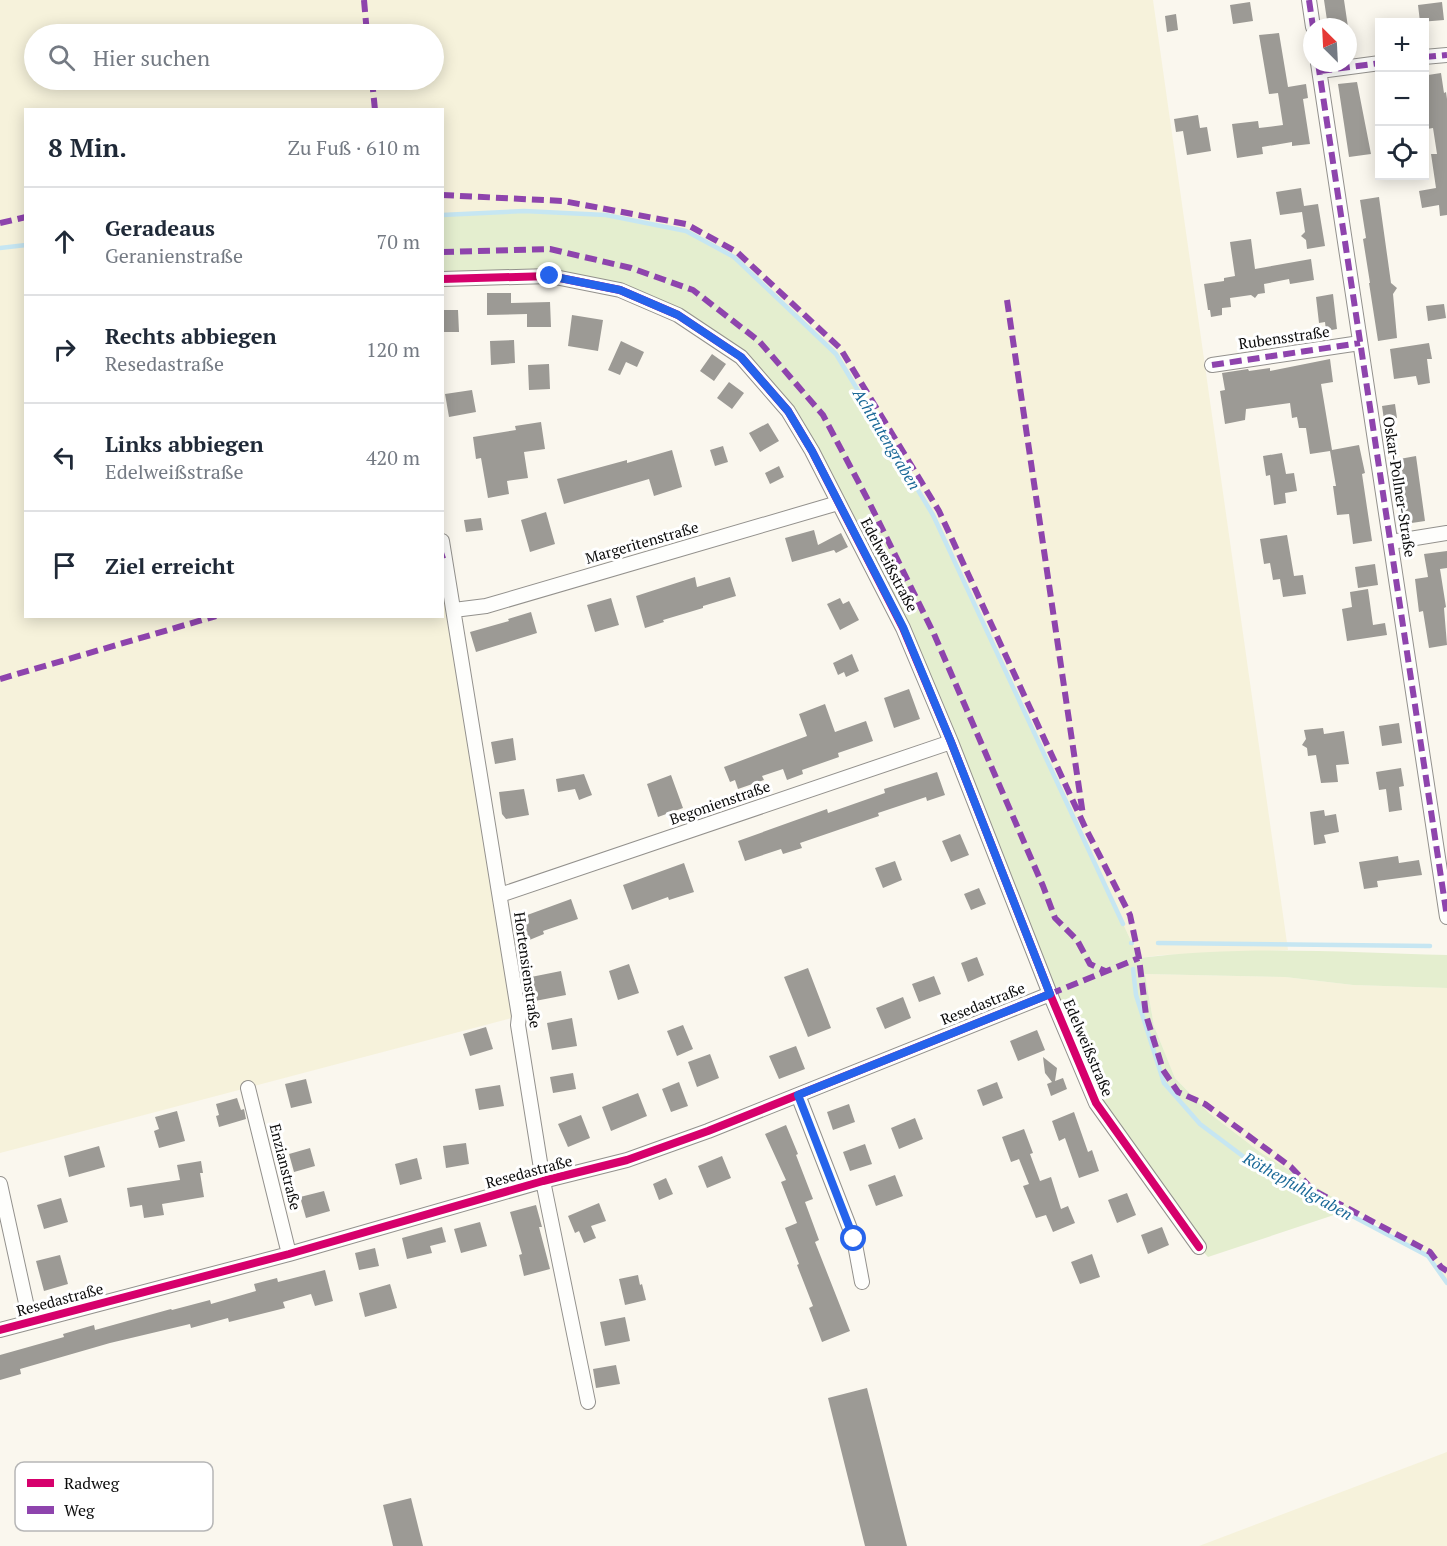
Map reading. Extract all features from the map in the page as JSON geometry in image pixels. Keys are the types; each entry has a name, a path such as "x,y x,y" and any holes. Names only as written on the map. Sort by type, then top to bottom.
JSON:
{"street":[{"path":"1309,0 1312,18"},
{"path":"1429,57 1447,55"},
{"path":"1357,65 1375,63"},
{"name":"Oskar-Pollner-Straße","path":"1320,72 1447,917"},
{"name":"Edelweißstraße","path":"444,279 550,276 620,290 678,315 741,357 788,411 812,451 903,627 1050,994 1103,1115 1199,1247"},
{"name":"Rubensstraße","path":"1212,365 1360,343"},
{"name":"Margeritenstraße","path":"454,610 486,606 838,503"},
{"path":"1391,542 1447,533"},
{"name":"Hortensienstraße","path":"444,552 500,895 543,1181 588,1402"},
{"name":"Begonienstraße","path":"500,895 951,742"},
{"name":"Resedastraße","path":"0,1330 290,1254 543,1181 627,1160 708,1131 1050,994"},
{"name":"Enzianstraße","path":"248,1088 290,1254"},
{"path":"798,1095 854,1239 862,1282"},
{"path":"0,1184 30,1321"}],"shaded area":[{"path":"0,0 1153,0 1288,950 1139,958 933,515 606,215 524,211 444,215 444,108 24,108 24,618 444,618 444,547 519,1016 0,1153"},
{"path":"1145,974 1285,977 1353,985 1447,988 1447,1283 1428,1256 1260,1152 1209,1113 1175,1078 1154,1026"},
{"path":"1447,1452 1447,1546 1199,1546"}],"green space":[{"path":"524,211 606,215 686,231 734,257 836,354 933,515 1139,958 1254,951 1447,955 1447,988 1353,985 1285,977 1145,974 1154,1026 1175,1078 1209,1113 1260,1152 1352,1209 1208,1257 1103,1115 951,742 812,451 741,357 620,290 550,276 444,279 444,215"}],"building":[{"path":"1324,0 1344,0 1347,18 1327,18"},
{"path":"1250,2 1253,21 1233,24 1230,5"},
{"path":"1442,2 1444,20 1429,21 1429,18 1420,18 1418,5"},
{"path":"1176,14 1178,30 1167,32 1165,16"},
{"path":"1279,33 1288,87 1306,84 1308,98 1303,99 1310,144 1292,146 1292,142 1262,147 1263,154 1237,158 1232,124 1258,121 1259,128 1283,125 1278,93 1269,94 1259,35"},
{"path":"1441,73 1447,99 1447,215 1440,216 1439,205 1422,208 1419,191 1436,188 1431,154 1437,154 1433,128 1429,129 1429,75"},
{"path":"1357,82 1371,154 1349,157 1338,84"},
{"path":"1198,115 1200,128 1207,127 1211,151 1187,155 1183,131 1176,132 1174,119"},
{"path":"1301,188 1304,206 1318,204 1325,246 1307,249 1306,240 1301,236 1305,232 1302,212 1280,215 1276,192"},
{"path":"1379,197 1391,283 1397,288 1393,294 1397,338 1378,341 1363,239 1366,238 1360,200"},
{"path":"1251,239 1255,269 1311,259 1314,280 1290,284 1289,279 1264,284 1265,293 1258,294 1255,298 1251,295 1230,298 1231,307 1222,308 1222,315 1211,317 1204,284 1224,281 1224,278 1235,276 1230,242"},
{"path":"487,293 511,293 511,303 550,302 551,327 527,327 527,314 487,315"},
{"path":"1333,294 1337,329 1326,331 1325,322 1319,323 1316,297"},
{"path":"1444,304 1446,318 1428,321 1426,306"},
{"path":"444,310 458,310 459,332 444,332"},
{"path":"572,315 603,320 598,351 568,346"},
{"path":"514,340 515,363 491,365 490,341"},
{"path":"621,341 644,352 637,367 626,362 620,375 608,370"},
{"path":"1429,343 1432,359 1427,359 1430,383 1418,385 1416,376 1394,379 1390,349"},
{"path":"712,354 726,364 714,381 700,371"},
{"path":"1330,359 1333,382 1321,384 1332,450 1359,445 1365,473 1362,474 1372,541 1353,544 1349,514 1337,515 1333,486 1336,486 1330,451 1310,454 1306,428 1299,428 1297,417 1292,418 1290,403 1246,409 1245,420 1225,424 1220,391 1225,390 1222,373 1270,368 1270,371"},
{"path":"549,364 550,389 529,390 528,365"},
{"path":"729,382 744,393 732,409 717,398"},
{"path":"472,390 476,412 449,417 445,394"},
{"path":"1395,404 1397,418 1384,420 1382,406"},
{"path":"541,422 545,449 524,452 528,478 507,481 509,494 488,498 481,458 476,459 473,437 516,430 515,426"},
{"path":"768,423 779,441 760,452 749,433"},
{"path":"723,446 728,462 715,466 710,450"},
{"path":"672,450 682,487 654,496 649,479 564,504 557,479"},
{"path":"1282,453 1286,474 1294,473 1297,491 1285,493 1286,503 1274,505 1270,475 1266,476 1263,456"},
{"path":"1416,456 1425,521 1405,524 1394,460"},
{"path":"779,466 784,477 770,484 765,473"},
{"path":"546,512 555,544 530,552 521,520"},
{"path":"481,518 483,530 466,532 464,520"},
{"path":"814,530 818,545 841,533 848,547 836,553 834,550 792,562 785,538"},
{"path":"1287,535 1294,576 1303,575 1306,594 1283,597 1280,579 1273,580 1270,563 1264,564 1260,539"},
{"path":"1447,551 1447,568 1440,569 1446,607 1444,608 1447,645 1429,648 1423,611 1419,612 1415,579 1428,577 1424,554"},
{"path":"1375,564 1378,585 1358,588 1355,567"},
{"path":"695,577 697,587 730,577 736,596 645,628 636,596"},
{"path":"1368,589 1373,625 1385,623 1387,635 1347,641 1342,609 1352,607 1350,592"},
{"path":"611,598 619,625 595,632 587,605"},
{"path":"840,598 843,604 849,601 859,620 840,630 827,604"},
{"path":"531,612 537,633 476,652 470,632"},
{"path":"852,654 859,671 846,677 844,672 838,675 833,663"},
{"path":"909,689 920,719 894,728 884,698"},
{"path":"825,704 835,732 866,721 873,741 838,753 839,757 802,770 803,774 787,780 783,769 762,776 764,780 738,789 735,780 730,782 724,767 807,736 799,714"},
{"path":"1399,723 1402,743 1382,746 1379,726"},
{"path":"1323,728 1324,734 1344,731 1349,764 1336,765 1338,782 1321,783 1316,755 1308,756 1307,748 1302,745 1306,739 1304,730"},
{"path":"513,738 516,760 495,764 491,742"},
{"path":"1401,768 1404,786 1399,787 1402,810 1389,812 1386,789 1379,790 1376,772"},
{"path":"937,772 945,795 927,801 926,797 878,813 879,816 800,843 802,848 783,854 781,849 745,861 738,841 827,809 828,813 885,793 884,789"},
{"path":"584,774 592,795 579,800 575,789 558,792 556,779"},
{"path":"671,775 683,808 658,817 647,784"},
{"path":"524,789 529,815 506,819 502,814 499,792"},
{"path":"1324,810 1325,816 1336,814 1339,832 1324,835 1326,843 1314,845 1310,812"},
{"path":"960,834 969,855 951,862 942,841"},
{"path":"1398,856 1399,863 1419,860 1422,875 1377,881 1378,887 1364,889 1359,862"},
{"path":"895,861 902,880 883,888 875,868"},
{"path":"684,863 694,892 669,900 668,897 632,910 623,885"},
{"path":"979,888 986,904 971,910 964,894"},
{"path":"571,899 578,919 543,931 544,934 527,941 519,918"},
{"path":"977,957 984,975 968,982 961,963"},
{"path":"629,964 639,993 618,1000 609,971"},
{"path":"808,968 831,1028 808,1037 784,977"},
{"path":"561,971 566,995 535,1001 531,977"},
{"path":"934,976 941,994 919,1002 912,984"},
{"path":"903,997 911,1018 885,1029 876,1008"},
{"path":"572,1018 577,1046 552,1050 547,1023"},
{"path":"683,1025 693,1049 677,1056 667,1031"},
{"path":"486,1027 493,1049 470,1056 463,1034"},
{"path":"1037,1030 1045,1050 1018,1061 1010,1041"},
{"path":"796,1046 805,1069 779,1079 769,1056"},
{"path":"710,1054 719,1078 697,1087 688,1062"},
{"path":"1043,1057 1057,1068 1055,1081 1063,1078 1067,1089 1051,1096 1047,1084 1052,1082 1045,1073"},
{"path":"573,1073 576,1089 553,1093 550,1077"},
{"path":"306,1079 312,1103 291,1108 285,1084"},
{"path":"679,1082 688,1106 671,1112 662,1089"},
{"path":"997,1082 1003,1098 983,1106 977,1090"},
{"path":"500,1085 504,1106 479,1110 475,1089"},
{"path":"638,1093 647,1116 611,1131 602,1107"},
{"path":"237,1098 241,1110 244,1109 246,1119 219,1127 216,1104"},
{"path":"849,1104 855,1122 833,1130 827,1112"},
{"path":"177,1111 185,1141 159,1148 154,1131 159,1129 155,1117"},
{"path":"1074,1112 1088,1152 1092,1150 1099,1171 1079,1178 1065,1138 1059,1141 1052,1121"},
{"path":"581,1115 590,1138 568,1147 558,1124"},
{"path":"915,1118 923,1139 899,1149 891,1128"},
{"path":"786,1125 813,1199 805,1202 819,1240 815,1242 850,1331 822,1342 809,1308 813,1306 785,1228 797,1223 781,1182 786,1180 765,1134"},
{"path":"1024,1129 1040,1181 1051,1177 1061,1209 1068,1206 1075,1223 1053,1232 1046,1215 1036,1218 1023,1186 1029,1184 1019,1159 1011,1162 1002,1137"},
{"path":"466,1143 469,1164 446,1168 443,1146"},
{"path":"865,1144 872,1164 850,1171 843,1152"},
{"path":"99,1146 105,1167 69,1177 64,1156"},
{"path":"310,1148 315,1166 294,1172 289,1154"},
{"path":"722,1156 731,1178 707,1188 698,1166"},
{"path":"417,1158 422,1179 400,1185 395,1164"},
{"path":"201,1161 203,1173 200,1173 204,1197 162,1204 164,1215 144,1218 142,1205 130,1207 127,1188 180,1180 177,1165"},
{"path":"895,1175 903,1196 876,1206 868,1185"},
{"path":"666,1178 673,1194 659,1200 653,1184"},
{"path":"324,1191 330,1211 306,1218 300,1197"},
{"path":"1127,1193 1136,1215 1117,1223 1108,1200"},
{"path":"61,1198 68,1222 44,1229 37,1205"},
{"path":"599,1203 606,1221 591,1226 596,1238 584,1243 579,1231 575,1233 568,1216"},
{"path":"536,1205 550,1269 524,1276 519,1255 522,1254 510,1212"},
{"path":"480,1222 487,1246 461,1253 454,1229"},
{"path":"442,1227 446,1242 430,1246 432,1253 407,1259 402,1238"},
{"path":"1162,1227 1169,1245 1148,1254 1141,1235"},
{"path":"375,1248 379,1266 359,1270 355,1253"},
{"path":"1092,1254 1100,1277 1080,1284 1071,1262"},
{"path":"60,1255 68,1284 44,1291 36,1261"},
{"path":"325,1270 333,1301 315,1306 311,1294 283,1302 285,1308 229,1322 228,1318 191,1328 190,1324 110,1343 20,1369 21,1374 0,1380 0,1355 64,1337 63,1334 94,1325 95,1330 210,1300 211,1304 256,1291 254,1284 277,1278 278,1282"},
{"path":"638,1275 646,1300 625,1305 619,1279"},
{"path":"390,1284 397,1308 365,1317 359,1293"},
{"path":"625,1317 630,1341 605,1346 600,1322"},
{"path":"616,1365 620,1384 596,1388 593,1369"},
{"path":"867,1388 907,1546 865,1546 828,1398"},
{"path":"411,1498 423,1546 393,1546 383,1505"}],"waterway":[{"name":"Achtrutengraben","path":"444,215 524,211 606,215 686,231 734,257 836,354 933,515 1123,924"},
{"name":"Achtrutengraben","path":"0,248 24,245"},
{"path":"1158,943 1430,946"},
{"name":"Röthepfuhlgraben","path":"1133,969 1136,995 1164,1083 1200,1124 1252,1163 1428,1256 1447,1283"}],"marked path":[{"path":"364,0 366,24"},
{"path":"1309,0 1312,18"},
{"path":"1429,57 1447,55"},
{"path":"1357,66 1375,64"},
{"path":"1319,72 1447,917"},
{"path":"373,90 375,108"},
{"path":"444,195 563,201 686,224 737,252 840,348 939,511 1085,827 1130,915 1139,958 1146,1015 1163,1070 1178,1092 1205,1104 1291,1167 1313,1190 1430,1252 1441,1267 1447,1271"},
{"path":"0,223 24,217"},
{"path":"444,252 550,249 631,268 693,290 759,341 823,415 934,634 1055,918 1077,940 1090,964 1105,971"},
{"path":"1007,300 1083,815"},
{"path":"1212,365 1360,343"},
{"path":"0,679 209,618"},
{"path":"1050,994 1139,958"}],"cycle path":[{"path":"444,279 550,276 620,290 678,315 741,357 788,411 812,451 903,628 1096,1103 1199,1247"},
{"path":"0,1330 289,1254 543,1181 627,1160 708,1131 1050,994"}],"route":[{"path":"550,276 620,290 678,315 741,357 788,411 812,451 903,627 1050,994 798,1095 854,1239"}]}
